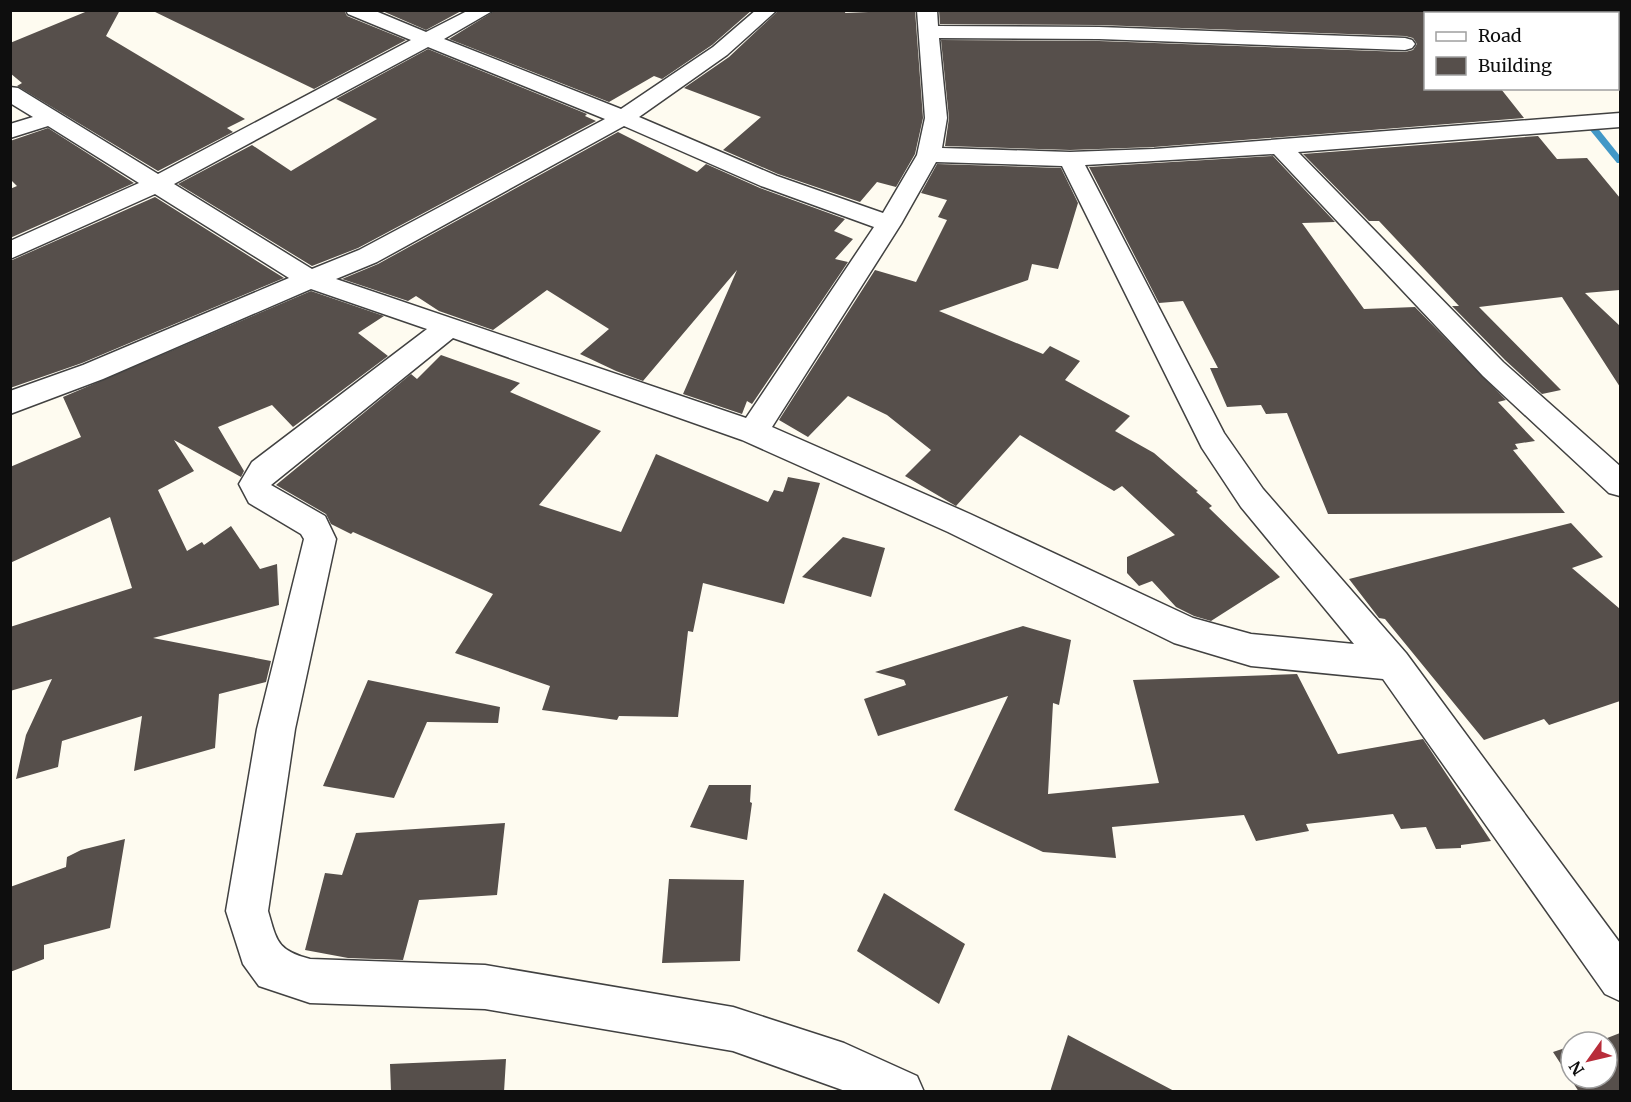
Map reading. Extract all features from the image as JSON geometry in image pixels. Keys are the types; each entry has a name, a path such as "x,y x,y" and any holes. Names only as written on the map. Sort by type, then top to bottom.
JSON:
{"street":[{"path":"355,10 623,118 770,181 889,224"},
{"path":"10,251 155,185 485,10"},
{"path":"10,403 93,372 368,255 623,118 720,51 768,10"},
{"path":"753,432 889,224 929,155 936,118 928,21 1099,33 1405,44"},
{"path":"10,93 310,279 753,432 959,523 1185,632 1251,650 1393,664"},
{"path":"10,131 49,119"},
{"path":"929,155 1070,159 1281,148 1620,120"},
{"path":"1281,148 1493,369 1620,484"},
{"path":"1070,159 1213,440 1252,498 1393,664 1620,979"},
{"path":"449,327 263,471 255,484 260,494 314,525 320,538 276,729 247,911 258,949 274,971 310,981 485,987 733,1029 844,1066 901,1092"}],"building":[{"path":"90,10 120,10 106,36 245,119 227,128 233,132 158,171 17,86 22,83 10,73 10,43"},
{"path":"151,10 344,10 347,16 406,40 314,89"},
{"path":"380,10 463,10 426,30"},
{"path":"496,10 752,10 712,45 662,79 654,76 609,102 449,39"},
{"path":"779,10 846,10 845,13 915,10 923,118 915,154 896,187 877,182 860,202 778,174 723,150 761,117 684,88 729,57"},
{"path":"939,10 1425,10 1424,90 1502,90 1524,118 1154,147 1070,150 945,146 949,118 941,40 1099,41 1405,52 1413,50 1417,44 1413,38 1405,36 1099,25 940,24"},
{"path":"428,49 587,114 585,116 596,121 358,248 312,266 178,184 252,145 291,171 377,119 336,99"},
{"path":"48,128 134,183 10,238 10,189 17,186 10,179 10,141"},
{"path":"618,132 697,172 706,164 760,188 845,219 834,231 853,239 835,259 848,262 752,404 747,401 742,414 683,394 737,270 643,381 580,354 609,329 547,290 493,330 439,311 416,296 408,301 342,279 378,264"},
{"path":"1538,136 1557,159 1587,158 1620,198 1620,290 1585,293 1620,326 1620,387 1562,297 1479,307 1561,390 1542,394 1452,306 1459,306 1379,221 1369,221 1303,154"},
{"path":"1273,156 1335,222 1302,223 1364,309 1415,307 1506,400 1498,402 1535,441 1515,444 1518,449 1513,450 1565,513 1328,514 1287,413 1266,414 1261,405 1227,407 1210,368 1218,368 1183,301 1159,303 1089,167"},
{"path":"937,164 1061,168 1078,203 1058,269 1032,264 1028,280 939,311 1043,354 1050,346 1080,361 1065,380 1130,416 1115,431 1154,453 1198,491 1196,492 1212,506 1209,508 1280,577 1211,621 1194,616 1176,607 1152,581 1139,586 1127,573 1127,557 1175,535 1122,486 1114,491 1020,435 956,506 905,476 931,450 887,415 848,396 808,437 779,420 875,270 916,282 947,220 938,217 947,200 921,193"},
{"path":"155,197 284,278 82,363 10,388 10,261"},
{"path":"311,291 384,316 358,333 388,356 293,427 272,405 218,427 244,471 241,477 174,440 194,471 158,490 187,551 202,542 204,545 231,526 260,569 277,564 279,605 153,638 271,661 266,682 219,694 215,748 134,771 142,716 62,741 58,767 16,779 26,735 52,679 10,691 10,627 132,588 110,517 10,563 10,467 81,437 63,397"},
{"path":"441,355 520,383 510,392 601,431 539,505 621,532 656,454 768,502 774,490 783,492 788,477 820,483 784,604 703,583 693,632 688,631 678,717 619,716 617,720 542,710 550,686 455,653 493,594 331,524 326,514 276,485 411,374 417,379"},
{"path":"1571,523 1603,557 1572,568 1620,609 1620,701 1549,725 1544,719 1484,740 1385,619 1379,618 1349,579"},
{"path":"843,537 885,548 871,597 802,577"},
{"path":"1023,626 1071,640 1059,705 1053,703 1048,794 1159,783 1133,680 1297,674 1338,754 1423,739 1491,841 1461,845 1461,848 1436,849 1426,827 1401,829 1393,814 1306,824 1309,831 1256,841 1244,815 1112,827 1116,858 1043,852 954,810 1008,696 878,736 864,699 906,685 904,680 875,672"},
{"path":"368,680 500,707 498,723 427,722 394,798 323,786"},
{"path":"709,785 751,785 750,802 752,803 747,840 690,827"},
{"path":"505,823 497,895 419,900 403,960 348,958 305,950 325,873 342,875 356,833"},
{"path":"125,839 110,928 44,945 44,959 10,972 10,887 66,867 67,857 81,850"},
{"path":"669,879 744,880 740,961 662,963"},
{"path":"884,893 965,944 939,1004 857,951"},
{"path":"1619,1033 1620,1092 1579,1092 1578,1090 1619,1090"},
{"path":"1068,1035 1176,1092 1050,1092"},
{"path":"1559,1050 1559,1061 1553,1052"},
{"path":"506,1059 504,1092 391,1092 390,1064"}],"waterway":[{"path":"1593,128 1620,161"}]}
